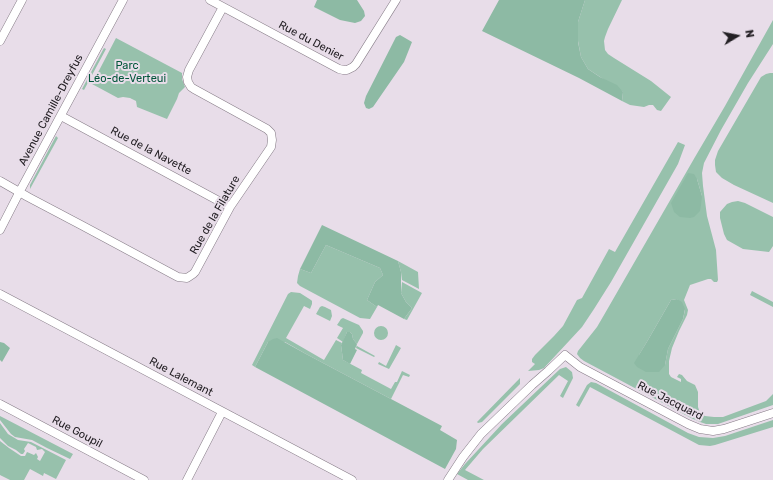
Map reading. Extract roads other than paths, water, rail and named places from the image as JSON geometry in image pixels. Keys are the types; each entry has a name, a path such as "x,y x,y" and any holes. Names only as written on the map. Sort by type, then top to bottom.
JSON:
{"street":[{"path":"0,42 22,0"},
{"name":"Avenue Camille-Dreyfus","path":"0,230 123,0"},
{"name":"Rue du Denier","path":"210,0 343,70 350,69 356,64 396,0"},
{"name":"Rue de la Filature","path":"20,192 181,278 187,278 193,274 230,207 270,147 272,140 271,133 267,129 194,89 187,81 189,70 223,7"},
{"name":"Rue de la Navette","path":"61,116 230,207"},
{"path":"0,181 20,192"},
{"name":"Rue Lalemant","path":"0,294 352,480"},
{"name":"Rue Jacquard","path":"448,480 463,457 482,434 565,355 580,367 700,429 713,431 724,429 773,413"},
{"name":"Rue Goupil","path":"0,404 144,480"},
{"path":"187,480 222,412"}],"park label":[{"name":"Parc Léo-de-Verteui","path":"127,72"}]}
